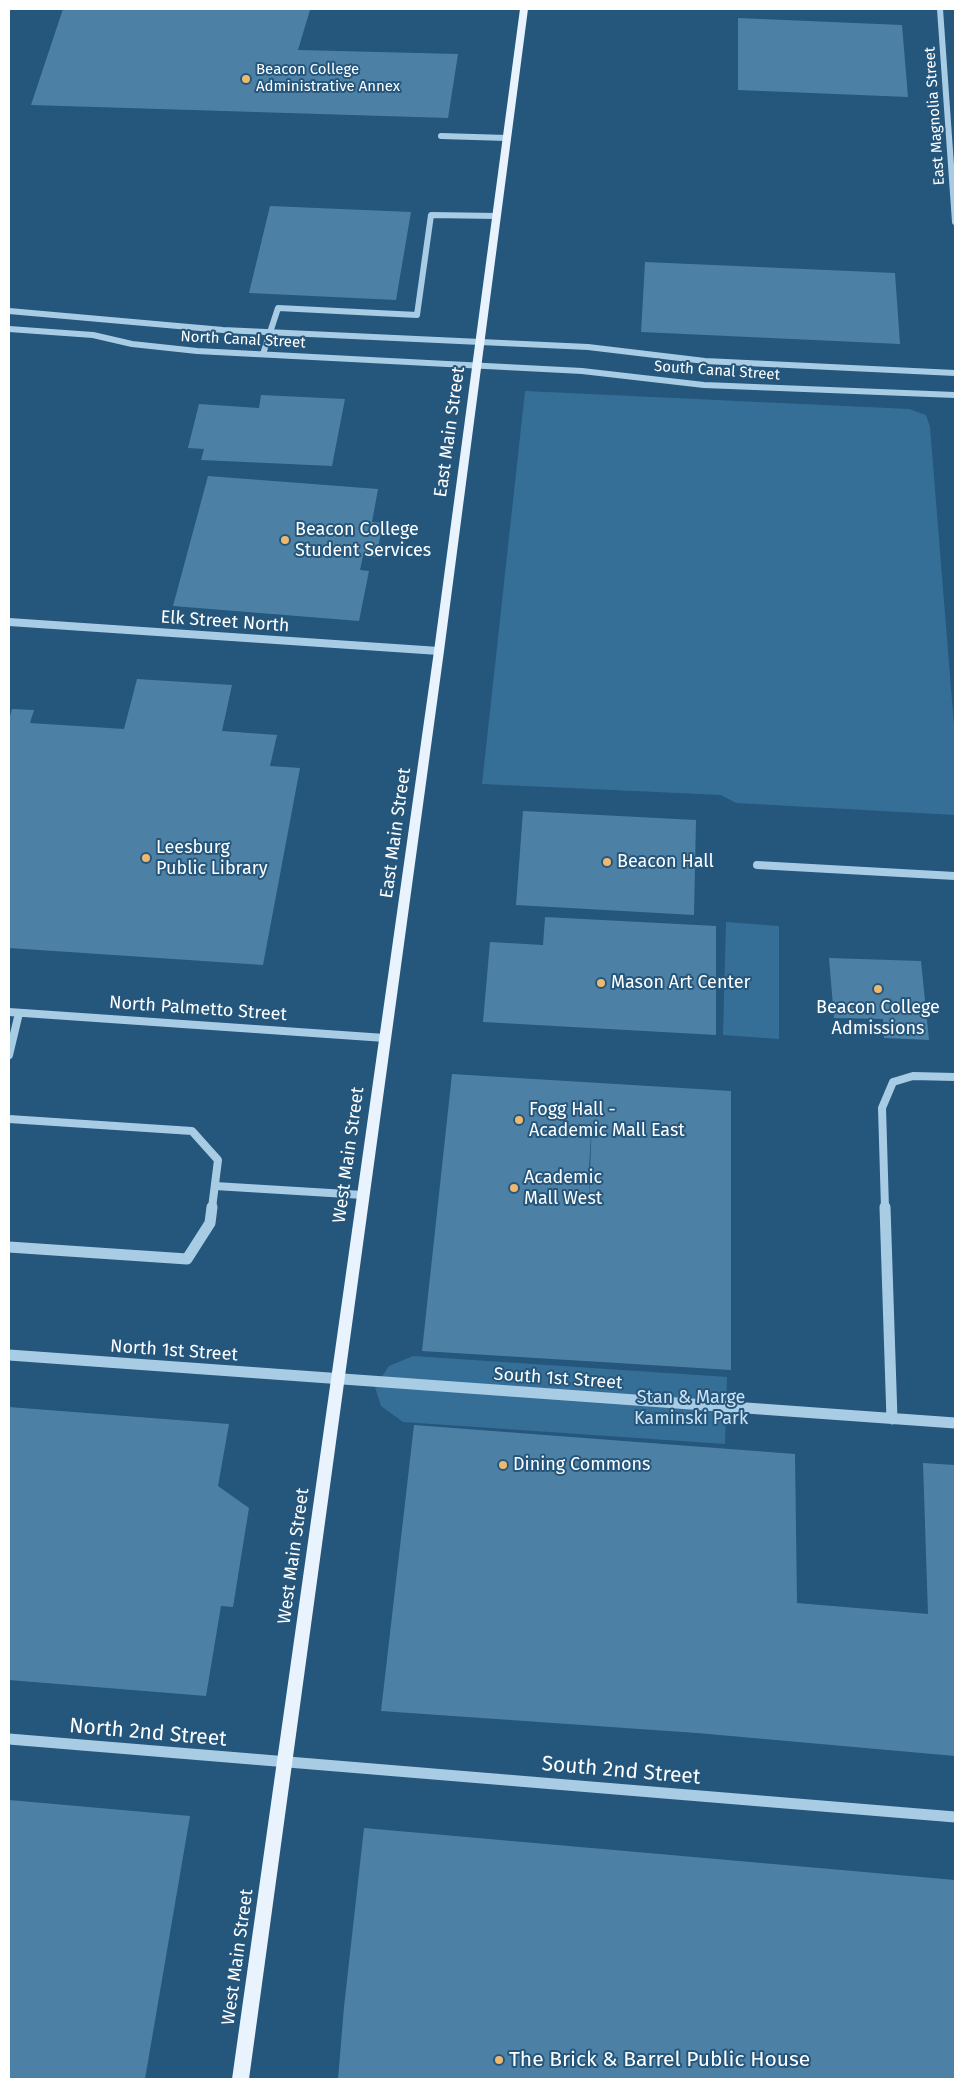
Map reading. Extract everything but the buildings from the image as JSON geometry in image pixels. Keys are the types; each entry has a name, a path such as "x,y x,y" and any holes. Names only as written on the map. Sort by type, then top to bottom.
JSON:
{"main road":[{"name":"East Main Street","path":"385,1038 439,651 524,9"},
{"name":"West Main Street","path":"240,2079 385,1038"}],"street":[{"name":"East Magnolia Street","path":"940,9 955,222"},
{"path":"441,136 507,138"},
{"path":"263,354 278,308 417,315 431,215 496,216"},
{"path":"9,311 175,327 588,347 705,361 955,373"},
{"name":"North Canal Street","path":"9,329 93,335 132,344 198,351 477,366"},
{"name":"South Canal Street","path":"477,366 582,371 704,385 955,396"},
{"name":"Elk Street North","path":"9,622 439,651"},
{"path":"757,865 955,876"},
{"name":"North Palmetto Street","path":"9,1012 385,1038"},
{"path":"9,1055 19,1013"},
{"path":"892,1419 882,1108 893,1082 913,1076 955,1078"},
{"path":"9,1119 192,1131 218,1160 210,1223 187,1258 9,1247"},
{"path":"215,1186 363,1195"},
{"name":"North 1st Street","path":"9,1354 337,1379"},
{"name":"South 1st Street","path":"337,1379 955,1423"},
{"name":"North 2nd Street","path":"9,1739 284,1763"},
{"name":"South 2nd Street","path":"284,1763 955,1817"}],"green space":[{"path":"525,391 909,409 926,415 930,427 955,738 955,815 736,803 721,795 482,784"},
{"path":"726,922 779,926 779,1039 723,1035"},
{"name":"Stan & Marge Kaminski Park","path":"413,1356 727,1377 725,1444 403,1422 381,1406 375,1387 389,1366"}],"place":[{"name":"Beacon College Administrative Annex","path":"246,79"},
{"name":"Beacon College Student Services","path":"285,540"},
{"name":"Leesburg Public Library","path":"146,858"},
{"name":"Beacon Hall","path":"607,862"},
{"name":"Mason Art Center","path":"601,983"},
{"name":"Beacon College Admissions","path":"878,989"},
{"name":"Fogg Hall - Academic Mall East","path":"519,1120"},
{"name":"Academic Mall West","path":"514,1188"},
{"name":"Dining Commons","path":"503,1465"},
{"name":"The Brick & Barrel Public House","path":"499,2060"}]}
